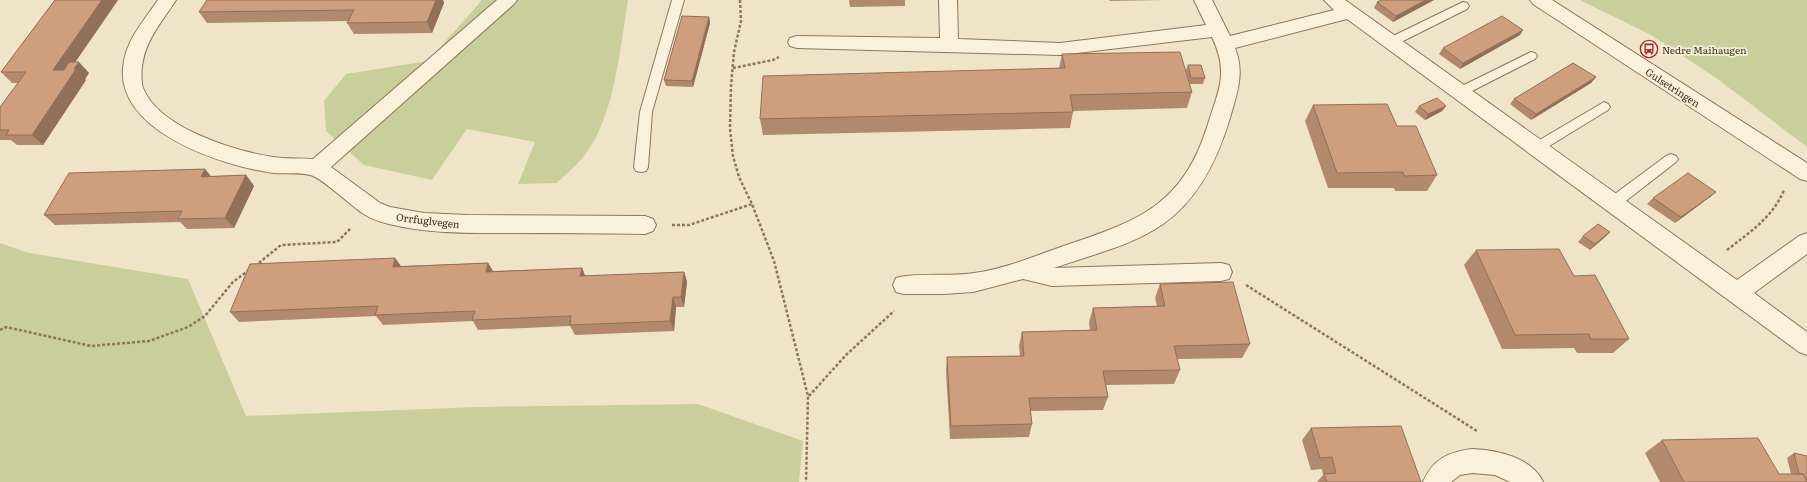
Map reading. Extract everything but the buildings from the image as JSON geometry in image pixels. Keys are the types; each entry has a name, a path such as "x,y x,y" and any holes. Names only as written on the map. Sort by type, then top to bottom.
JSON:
{"street":[{"path":"167,0 142,36 133,61 133,87 145,108 172,131 203,146 240,158 274,165 317,168 508,0"},
{"path":"948,0 949,45"},
{"path":"904,285 954,285 983,281 1133,230 1165,211 1188,188 1207,154 1218,125 1229,82 1231,68 1221,37 1203,0"},
{"path":"1333,0 1807,345"},
{"name":"Gulsetringen","path":"1538,0 1807,173"},
{"path":"797,42 1060,49 1221,37 1350,12"},
{"name":"Orrfuglvegen","path":"317,168 372,209 388,215 424,222 467,224 645,225"},
{"path":"1737,293 1807,242"},
{"path":"1022,269 1036,274 1052,277 1221,272"},
{"path":"1436,482 1439,474 1449,466 1464,462 1482,461 1501,465 1515,471 1530,482"}],"lane":[{"path":"641,168 646,112 678,0"},
{"path":"1391,42 1463,6"},
{"path":"1460,92 1531,56"},
{"path":"1536,148 1604,107"},
{"path":"1613,203 1671,159"}],"path":[{"path":"740,0 741,21 733,68 730,130 733,156 739,177 752,204 774,261 808,396 806,482"},
{"path":"733,68 773,60 786,53 797,42"},
{"path":"1703,269 1771,214 1781,201 1786,183"},
{"path":"645,225 689,225 752,204"},
{"path":"0,330 6,327 91,346 149,340 188,327 205,316 233,282 282,245 337,242 372,209"},
{"path":"1221,272 1250,287 1309,323 1480,433"},
{"path":"808,396 846,355 876,329 897,308 904,285"}],"green space":[{"path":"482,0 628,0 615,81 603,121 595,139 585,155 557,183 518,184 535,142 467,129 432,180 364,165 326,131 324,101 346,74 428,61"},
{"path":"1580,0 1807,0 1807,147 1719,80 1651,35"},
{"path":"0,243 29,253 188,279 246,416 477,407 698,404 803,441 799,482 0,482"}],"place":[{"name":"Nedre Maihaugen","path":"1649,49"}]}
